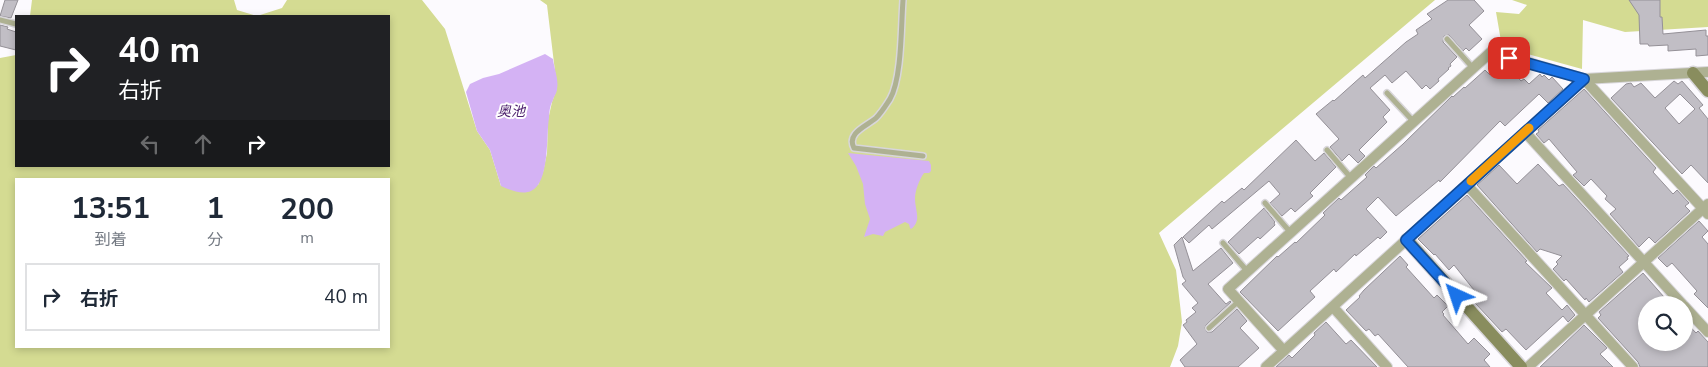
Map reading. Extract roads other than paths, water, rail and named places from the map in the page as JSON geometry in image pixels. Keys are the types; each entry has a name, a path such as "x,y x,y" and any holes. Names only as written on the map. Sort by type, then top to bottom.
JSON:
{"street":[{"path":"1284,351 1228,290 1491,52 1584,79 1708,72"},
{"path":"1693,73 1708,91"},
{"path":"1266,367 1584,79"},
{"path":"1528,367 1585,314 1706,209 1584,79"},
{"path":"1525,132 1676,296"},
{"path":"1467,185 1633,367"},
{"path":"1406,240 1521,367"},
{"path":"1333,307 1387,367"},
{"path":"1693,315 1708,332"}],"lane":[{"path":"903,0 897,76 894,91 877,117 855,133 852,143 854,148 923,156"},
{"path":"0,20 15,24"},
{"path":"1446,39 1473,68"},
{"path":"1387,93 1414,122"},
{"path":"1327,150 1351,178"},
{"path":"1265,203 1291,233"},
{"path":"1223,243 1248,272"},
{"path":"1209,328 1239,301"}],"water":[{"name":"奥池","path":"545,54 553,59 557,78 557,92 549,111 544,169 537,186 531,191 516,192 501,186 490,150 477,131 466,92 470,84"},
{"path":"848,153 929,161 931,171 924,173 920,179 915,199 917,219 911,229 909,224 905,222 885,232 883,236 873,234 864,237 870,219 865,204 863,184 856,166"}]}
